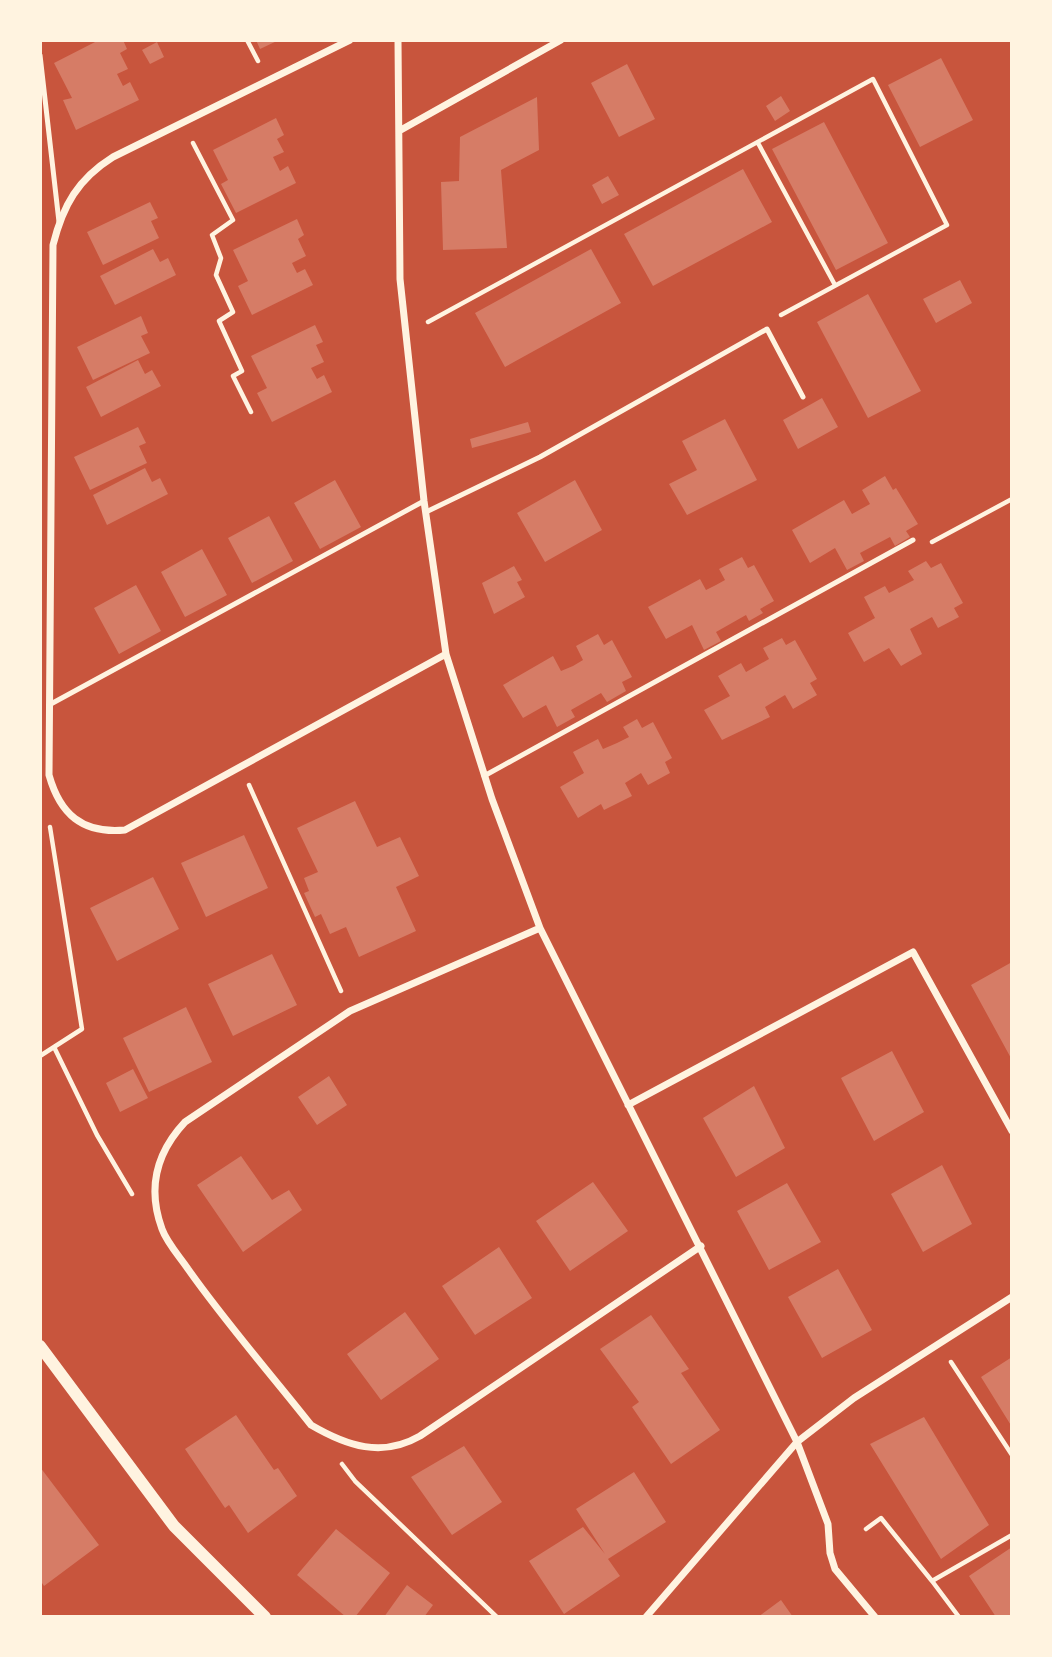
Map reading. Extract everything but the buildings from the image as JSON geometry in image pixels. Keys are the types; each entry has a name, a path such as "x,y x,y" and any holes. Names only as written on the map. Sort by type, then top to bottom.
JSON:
{"street":[{"path":"350,40 93,170 65,205 53,245 49,775 56,800 71,816 88,826 104,832 125,830 446,654"},
{"path":"398,40 400,279 424,501 446,654 484,776 540,928 797,1442 828,1524 835,1569 876,1617"},
{"path":"399,131 561,40"},
{"path":"540,928 350,1011 185,1122 168,1139 156,1165 155,1205 162,1232 202,1289 311,1425 332,1438 371,1450 404,1445 420,1436 701,1246"},
{"path":"628,1105 913,952 1012,1131"},
{"path":"646,1617 797,1442 854,1398 1012,1297"},
{"path":"40,1346 174,1526 265,1617"}],"lane":[{"path":"40,55 59,222"},
{"path":"426,512 540,457 767,329 803,397"},
{"path":"49,705 424,501"},
{"path":"484,776 913,540"}],"path":[{"path":"405,334 873,79 947,225 778,316 767,329"},
{"path":"182,123 233,220 212,235 221,258 216,275 233,312 219,321 242,371 233,376 251,412"},
{"path":"758,143 835,285"},
{"path":"913,540 922,547 1012,499"},
{"path":"241,768 350,1011"},
{"path":"40,1056 82,1029 47,811 56,800"},
{"path":"54,1047 97,1135 139,1205 162,1232"},
{"path":"939,1343 1012,1455"},
{"path":"340,1462 355,1481 497,1617"},
{"path":"866,1528 881,1518 959,1617"},
{"path":"932,1581 1012,1535"}]}
